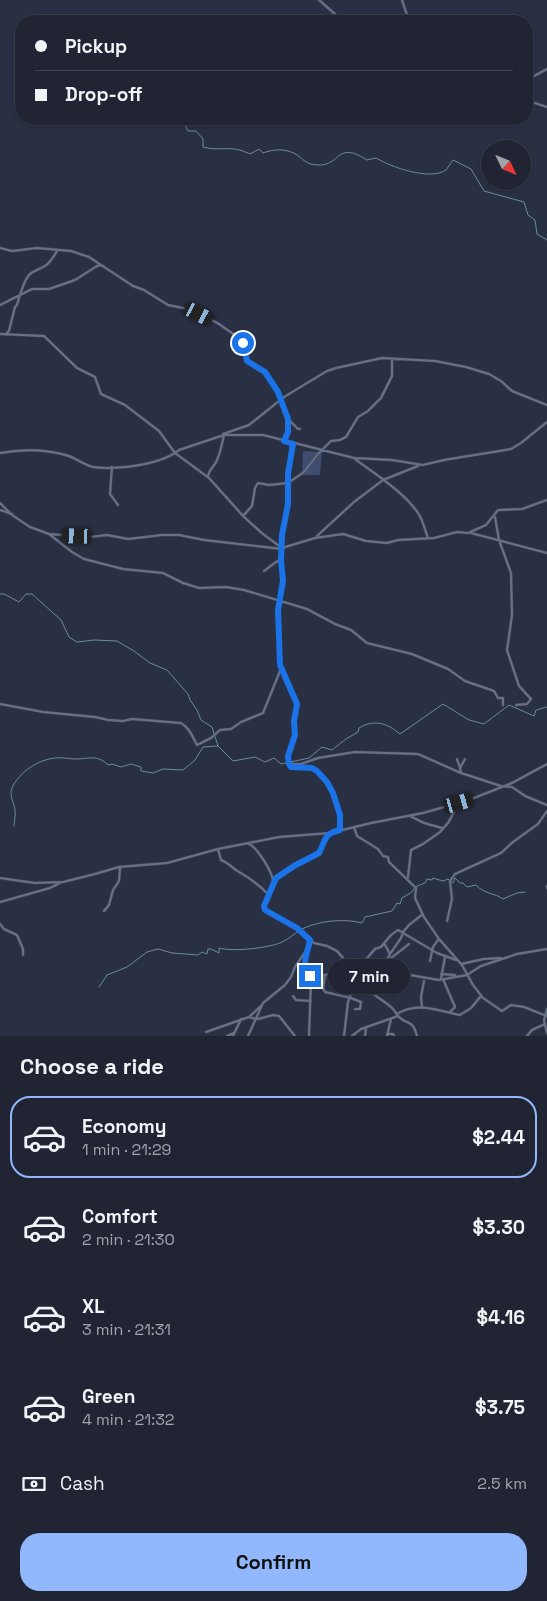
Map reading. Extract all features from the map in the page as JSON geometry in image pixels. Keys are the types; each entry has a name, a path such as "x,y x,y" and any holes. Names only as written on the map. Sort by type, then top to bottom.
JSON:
{"street":[{"path":"319,0 335,15"},
{"path":"402,0 407,15"},
{"path":"533,76 547,69"},
{"path":"533,102 547,106"},
{"path":"0,248 12,251 37,248 71,250 80,253 134,287 144,290 161,301 193,310 219,324 239,338 243,343 247,361 265,372 274,384 288,419 288,432 284,441"},
{"path":"6,334 9,331 15,307 18,306 23,294 22,289 29,275 49,264 57,250"},
{"path":"0,305 33,288 52,288 78,278 101,266"},
{"path":"0,334 43,336 77,368 95,377 99,391 103,395 125,405 159,431 175,453 208,477 243,516 282,548"},
{"path":"0,453 15,450 38,451 66,456 89,466 112,467 146,463 249,425 285,396 333,369 382,358 434,361 466,367 489,374 502,381 512,391 547,405"},
{"path":"243,516 252,506 255,488 258,483 269,485 288,482 304,472 317,455 332,441 344,439 349,434 358,417 379,401 392,376 392,359"},
{"path":"288,419 300,429"},
{"path":"315,538 354,502 383,480 393,475 421,465 510,450 522,443 547,422"},
{"path":"219,437 224,435 263,435 354,458 392,460 421,465"},
{"path":"208,477 209,471 217,461 224,435"},
{"path":"293,444 288,482 288,504 283,529 281,560 283,581 278,601 279,660 281,670 296,698 297,704 294,721 295,735 288,756 291,767 315,770 327,782 333,793 340,815 340,830"},
{"path":"354,458 383,480 416,510 428,538"},
{"path":"112,467 110,494 118,505"},
{"path":"468,533 483,527 500,510 522,510 547,500"},
{"path":"0,503 12,515"},
{"path":"0,510 12,515 30,527 49,534 90,537 107,535 128,539 179,534 204,540 282,548 315,538 345,534 366,541 387,543 457,532 499,540 547,553"},
{"path":"495,515 499,540 511,573 512,615 506,650 520,686 531,699 528,704 516,705"},
{"path":"49,534 84,559 123,569 163,573 199,588 234,588 318,613 334,624 351,630 368,644 402,651 448,669 462,680 495,691 498,698 503,698 503,706"},
{"path":"264,572 281,560"},
{"path":"0,704 42,712 95,717 107,720 123,721 132,719 181,723 192,734 198,746 220,730 231,728 261,714 265,710 281,670"},
{"path":"289,762 301,764 318,758 355,752 406,752 422,755 461,773 512,787 525,796 547,805"},
{"path":"457,759 461,773"},
{"path":"460,768 465,759"},
{"path":"0,902 50,888 63,882 120,867 167,863 218,849 292,835 330,833 410,816 459,803 504,786 547,764"},
{"path":"408,879 411,850 423,844 443,828 448,823 459,803"},
{"path":"447,921 452,899 450,882 455,874 501,853 538,824 547,811"},
{"path":"410,816 424,823 443,828"},
{"path":"354,827 358,836 378,849 383,856 388,857 389,862 417,888 414,897 423,914 439,939 461,964 480,996 502,1011 511,1005 524,1007 546,1015"},
{"path":"330,833 316,856 286,870 276,878 264,906 265,910 297,928 316,944 327,946 337,951 354,972 358,983 392,1007 397,1015 410,1023 417,1036"},
{"path":"247,844 254,846 273,878 273,884"},
{"path":"218,849 222,861 228,863 252,880 269,895"},
{"path":"104,911 109,905 114,887 119,881 120,867"},
{"path":"0,878 35,883 63,882"},
{"path":"378,975 403,932 423,914"},
{"path":"0,924 4,929 17,935 23,949 23,955"},
{"path":"354,972 374,949 381,948 396,930 403,932 432,950 457,961"},
{"path":"430,961 432,950 439,939"},
{"path":"309,1036 312,977 306,968 305,954 310,940"},
{"path":"384,943 390,954"},
{"path":"384,963 409,944"},
{"path":"312,977 354,972 378,975 404,974 441,979 467,974 478,967 524,952 547,949"},
{"path":"206,1032 249,1017 285,985 305,954"},
{"path":"445,956 441,979 455,1007 449,1013"},
{"path":"461,964 484,959 503,958"},
{"path":"441,974 455,975"},
{"path":"325,975 323,985 325,992 361,1002 360,1009 355,1009"},
{"path":"344,1036 349,998 356,979"},
{"path":"358,983 372,981 374,994"},
{"path":"422,1007 421,998 424,981"},
{"path":"293,996 296,1000 311,1001"},
{"path":"352,1036 361,1029 392,1018 407,1008 435,1008 460,1015 471,1008 480,996"},
{"path":"248,1036 263,1003"},
{"path":"547,1009 545,1024 547,1034"},
{"path":"249,1017 257,1019 273,1015 279,1016 295,1036"},
{"path":"392,1018 387,1035 393,1034 394,1036"},
{"path":"227,1036 233,1034 241,1020"},
{"path":"527,1036 532,1030 545,1024"},
{"path":"365,1036 366,1028"}],"shaded area":[{"path":"303,451 322,452 320,475 302,475"}],"waterway":[{"path":"185,125 188,131 196,131 203,139 203,147 237,149 250,154 259,149 263,153 284,150 314,165 331,162 340,155 350,152 367,160 376,158 411,172 430,174 446,170 453,160 471,169 484,191 524,202 528,215 535,220 537,234 547,240"},
{"path":"0,594 4,594 19,602 26,594 32,594 61,620 69,637 77,642 94,640 117,641 150,663 167,670 188,694 201,720 212,727 218,746"},
{"path":"14,826 15,812 11,791 15,782 30,767 50,759 96,758 108,765 112,764 121,767 131,764 141,767 141,771 153,773 163,769 183,770 195,760 203,747 218,746 233,761 255,757 265,762 274,758 281,764 309,758 322,747 332,750 365,725 375,723 385,725 400,734 443,704 469,720 484,724 509,705 534,716 536,710 547,707"},
{"path":"99,987 107,975 127,967 147,952 158,949 172,953 198,955 202,952 207,954 208,949 219,953 219,948 260,948 276,944 308,926 323,922 355,921 362,923 365,917 392,911 397,903 400,904 402,898 412,892 415,887 425,883 427,879 432,880 433,878 443,881 448,879 453,883 455,878 467,887 476,885 482,890 503,899 525,892"}],"route":[{"path":"243,343 247,361 262,369 271,379 278,392 288,419 288,432 284,441 293,444 288,474 288,504 282,535 281,560 283,581 278,601 279,660 282,673 296,698 297,704 294,721 295,735 289,751 288,763 291,767 312,768 324,778 333,793 340,817 340,830 330,833 324,840 319,853 278,876 264,906 265,910 297,928 310,940 304,958 310,976"}]}
